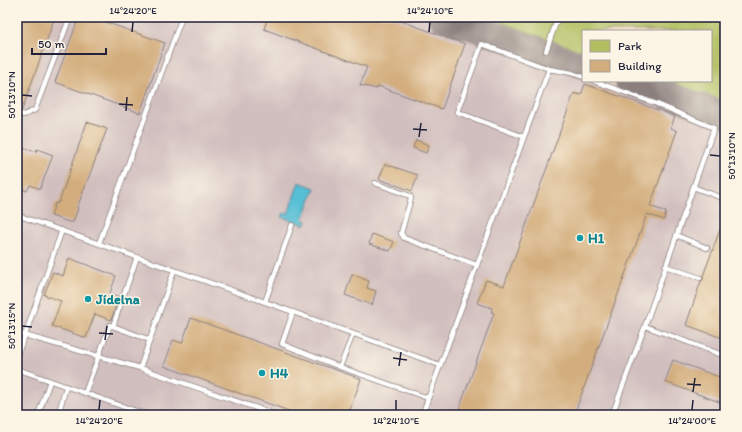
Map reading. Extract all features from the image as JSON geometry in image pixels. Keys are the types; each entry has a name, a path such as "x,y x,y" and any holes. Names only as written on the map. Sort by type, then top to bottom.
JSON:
{"lane":[{"path":"17,113 24,115 35,110 70,17"},
{"path":"99,243 182,17"},
{"path":"546,51 558,17"},
{"path":"524,137 457,112 482,44 549,69 572,73 582,77"},
{"path":"422,415 549,69"},
{"path":"597,82 657,104 714,128 645,326 612,415"},
{"path":"375,183 410,196 411,198 401,234 404,238 477,265"},
{"path":"693,187 725,199"},
{"path":"17,215 440,365"},
{"path":"265,302 292,225"},
{"path":"17,355 62,230"},
{"path":"676,235 707,248"},
{"path":"113,326 137,257"},
{"path":"665,266 700,278"},
{"path":"140,368 174,271"},
{"path":"293,312 282,344 340,367 428,398"},
{"path":"85,393 110,325 150,340"},
{"path":"645,326 725,356"},
{"path":"17,333 140,368 277,415"},
{"path":"340,367 353,334"},
{"path":"17,369 147,415"},
{"path":"38,415 50,381"},
{"path":"58,415 66,387"}],"shaded area":[{"path":"17,17 423,17 582,75 582,82 603,82 725,126 725,415 17,415"}],"green space":[{"path":"487,17 725,17 725,103 667,82 712,82 712,30 582,30 582,52"}],"water":[{"path":"299,182 315,188 303,219 307,221 305,225 282,217 284,213 288,214"}],"building":[{"path":"17,17 55,17 22,110 17,109"},
{"path":"79,17 91,17 165,43 140,113 55,82"},
{"path":"268,17 390,17 465,44 442,109 378,86 377,89 360,85 367,67 264,29"},
{"name":"H1","path":"585,84 675,116 671,128 677,131 650,206 666,212 664,220 647,214 574,415 457,415 494,313 491,312 492,308 477,303 486,280 504,286 574,93 581,95"},
{"path":"87,122 107,129 73,222 69,222 51,216 55,203 57,204 58,201 59,202"},
{"path":"416,140 429,145 426,153 413,148"},
{"path":"17,146 36,152 37,149 53,155 40,189 30,185 27,191 17,187"},
{"path":"385,164 418,175 412,191 379,179"},
{"path":"725,219 725,339 686,325"},
{"path":"372,234 394,242 390,251 369,244"},
{"name":"Jídelna","path":"69,258 116,276 110,293 119,297 111,320 95,314 86,338 52,326 61,301 44,295 53,272 63,276"},
{"path":"352,274 369,281 367,288 376,291 372,305 345,295"},
{"name":"H4","path":"191,318 361,379 348,415 300,415 164,366 173,340 182,343"},
{"path":"673,360 725,379 725,404 665,382"}],"taxiway":[{"path":"441,17 582,65"},
{"path":"631,82 725,115"}],"place":[{"name":"H1","path":"580,238"},
{"name":"Jídelna","path":"88,299"},
{"name":"H4","path":"262,373"}]}
